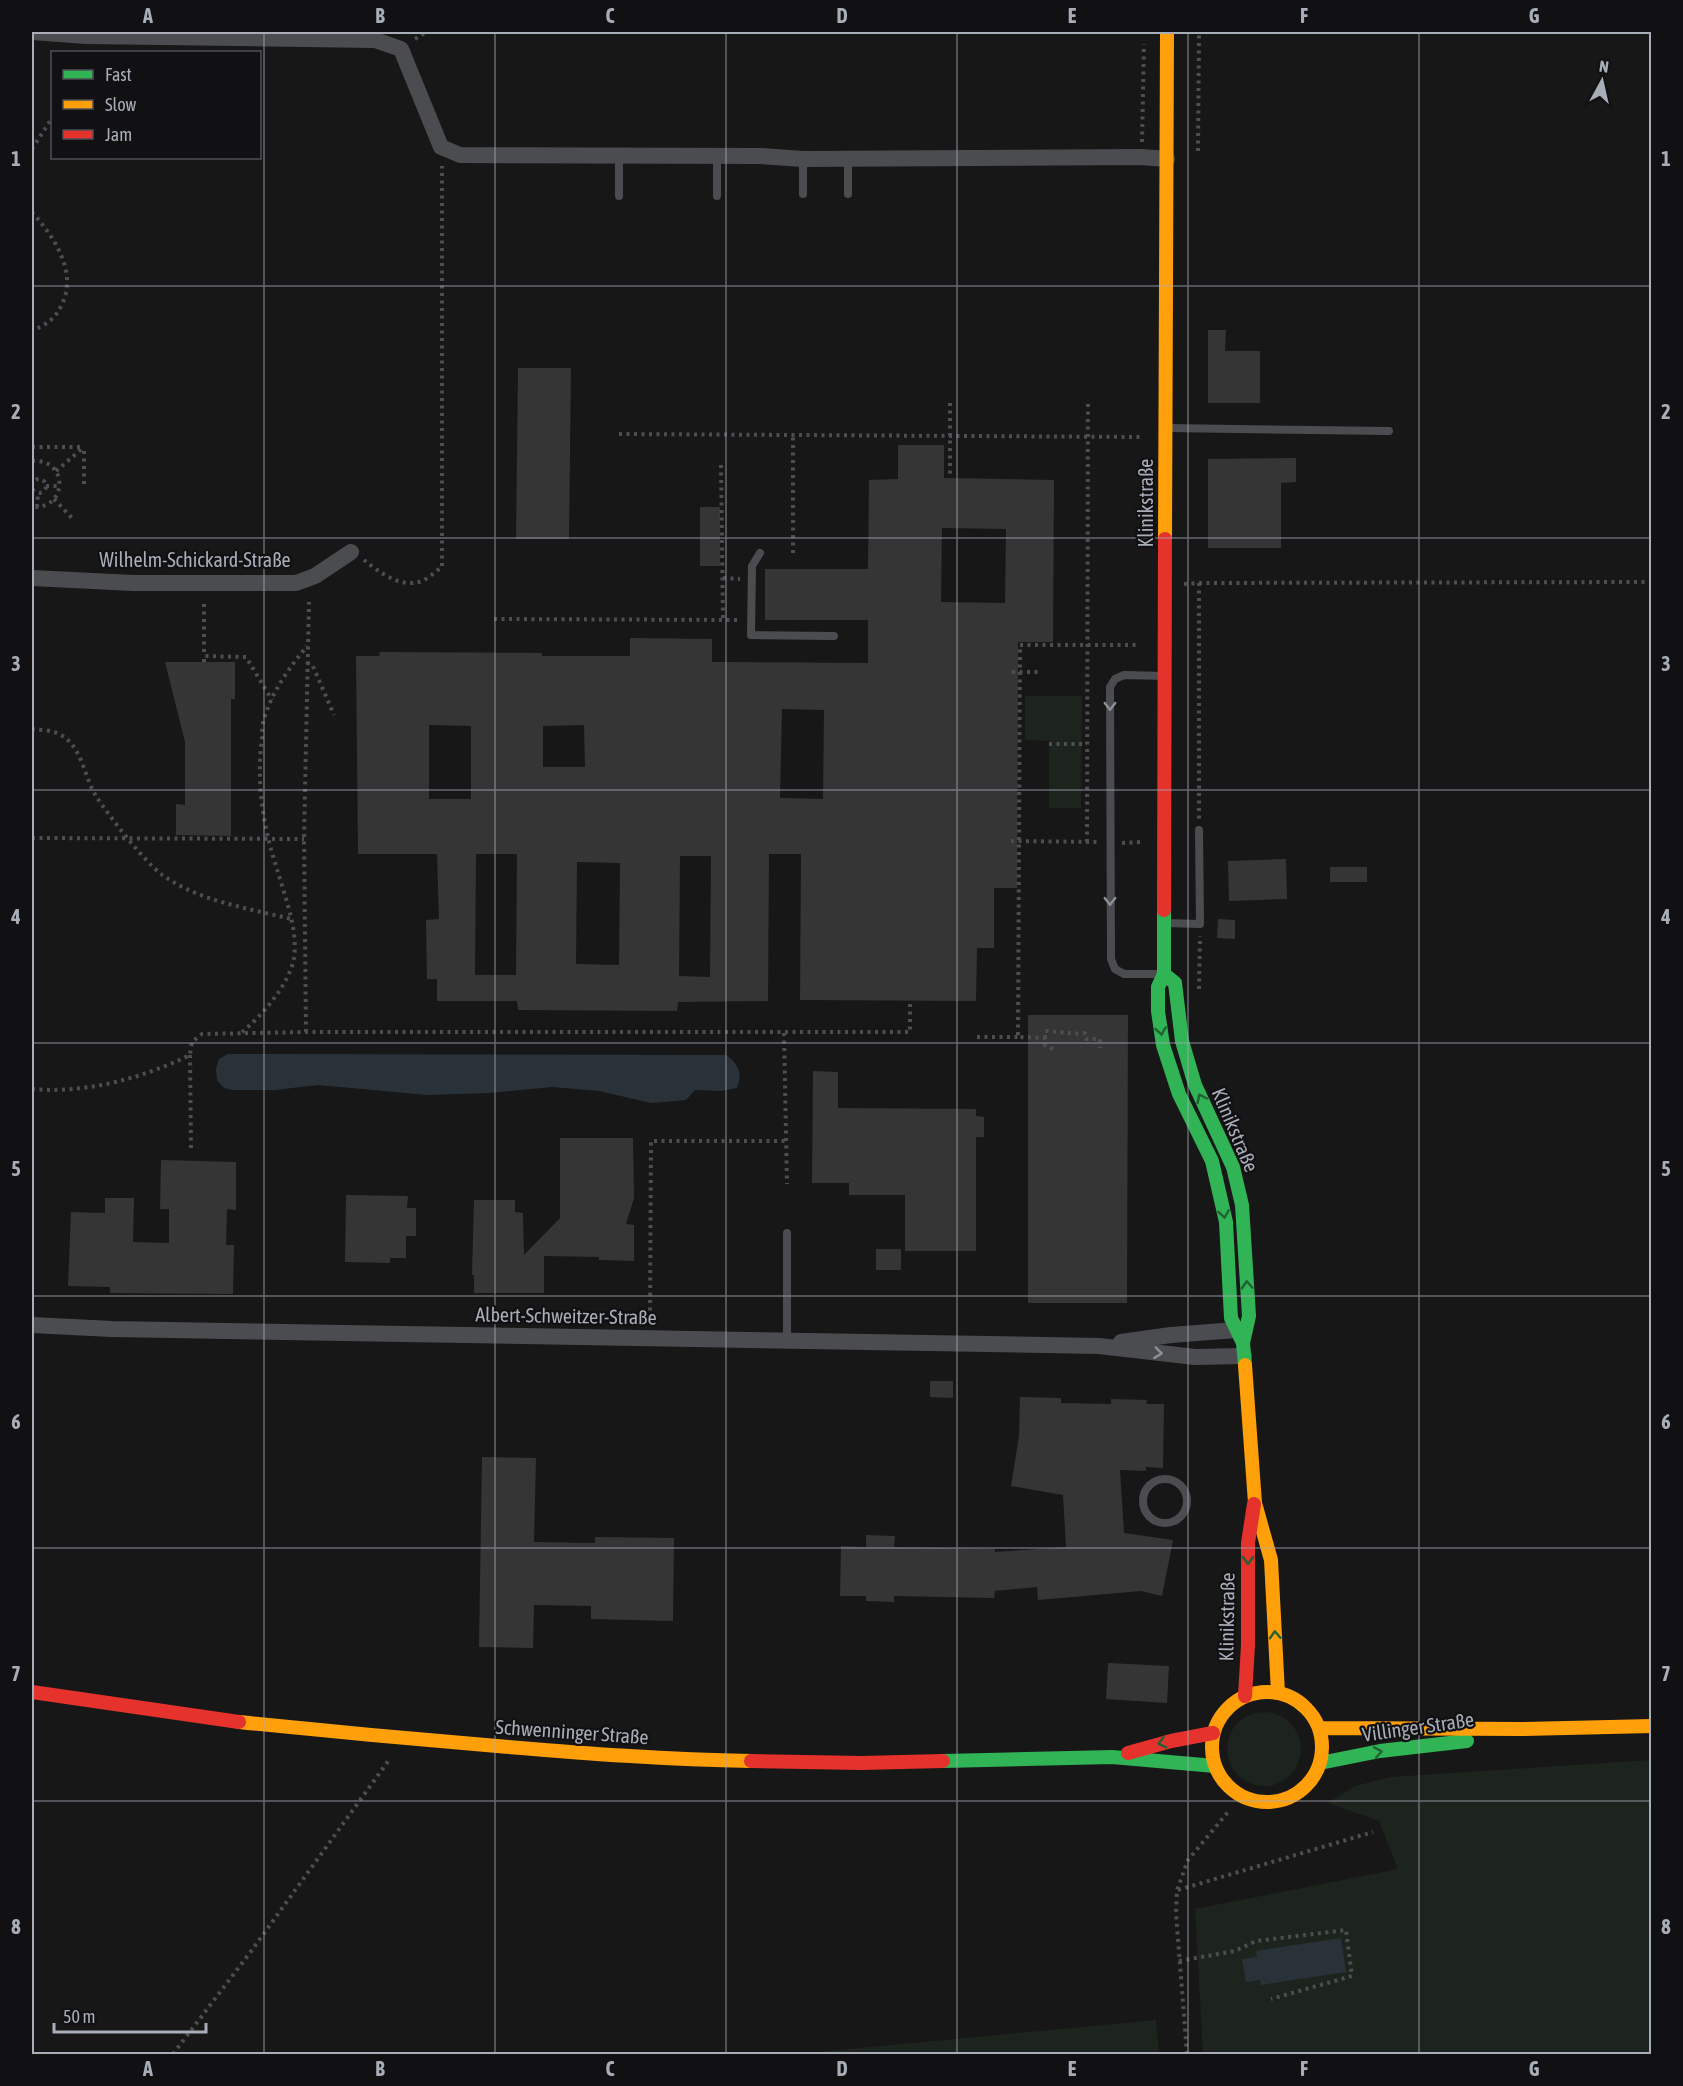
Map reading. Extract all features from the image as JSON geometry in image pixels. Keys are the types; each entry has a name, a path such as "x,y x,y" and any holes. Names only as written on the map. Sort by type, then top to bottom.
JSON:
{"street":[{"path":"32,32 86,36 375,40 401,49 441,147 460,155 717,155 803,159 1141,157 1167,159"},
{"name":"Klinikstraße","path":"1167,32 1165,923 1164,974 1158,987 1158,1011 1163,1045 1179,1094 1212,1161 1226,1222 1231,1318 1241,1343 1255,1503 1271,1560 1278,1693"},
{"name":"Wilhelm-Schickard-Straße","path":"32,578 133,583 296,583 315,576 351,552"},
{"name":"Klinikstraße","path":"1164,974 1175,983 1182,1041 1195,1085 1233,1167 1242,1205 1249,1316 1241,1343"},
{"name":"Albert-Schweitzer-Straße","path":"32,1325 112,1329 1100,1346 1195,1357 1241,1343"},
{"name":"Albert-Schweitzer-Straße","path":"1100,1346 1171,1335 1241,1343"},
{"name":"Klinikstraße","path":"1245,1696 1248,1645 1248,1543 1255,1503"},
{"name":"Schwenninger Straße","path":"32,1692 225,1720 319,1730 693,1760 861,1763 1112,1757 1215,1766"},
{"path":"1261,1692 1278,1693 1296,1700 1310,1712 1319,1728 1320,1763 1313,1779 1301,1791 1286,1800 1269,1803 1251,1800 1236,1793 1223,1782 1215,1766 1213,1733 1225,1711 1245,1696 1261,1692"},
{"name":"Villinger Straße","path":"1319,1728 1522,1729 1652,1726"},
{"name":"Villinger Straße","path":"1320,1763 1380,1751 1462,1742 1522,1729"},
{"name":"Schwenninger Straße","path":"1112,1757 1171,1741 1213,1733"}],"lane":[{"path":"619,154 619,196"},
{"path":"717,155 717,196"},
{"path":"803,159 803,194"},
{"path":"848,159 848,194"},
{"path":"1166,428 1389,431"},
{"path":"760,553 752,566 752,635 834,636"},
{"path":"1164,974 1124,974 1115,969 1111,959 1110,687 1115,679 1124,675 1165,676"},
{"path":"1165,923 1200,924 1199,830"},
{"path":"787,1233 787,1341"},
{"path":"1162,1479 1176,1481 1186,1493 1186,1507 1183,1514 1171,1522 1156,1521 1145,1511 1143,1497 1145,1491 1155,1481 1162,1479"}],"path":[{"path":"1198,151 1199,32"},
{"path":"1142,142 1144,42"},
{"path":"32,149 51,120"},
{"path":"351,552 400,582 421,582 442,567 441,147"},
{"path":"32,212 47,229 68,275 66,297 57,315 43,327 32,330"},
{"path":"950,403 950,478"},
{"path":"1087,842 1088,403"},
{"path":"620,434 1140,436"},
{"path":"793,436 793,553"},
{"path":"32,447 84,447"},
{"path":"56,471 84,447"},
{"path":"84,447 84,484"},
{"path":"32,461 46,463 56,471 60,486 54,499 46,505 32,507"},
{"path":"721,465 723,620"},
{"path":"38,493 32,488 33,477 42,479 46,486"},
{"path":"46,486 60,486"},
{"path":"38,493 42,493 46,486"},
{"path":"37,507 38,493"},
{"path":"54,499 72,518"},
{"path":"1166,585 1652,582"},
{"path":"1199,583 1199,830"},
{"path":"306,1032 304,839 309,603"},
{"path":"204,604 204,662"},
{"path":"494,619 752,620"},
{"path":"242,1032 256,1021 282,987 294,961 296,942 287,901 267,838 262,811 260,755 264,716 286,671 308,645"},
{"path":"1018,1037 1020,645 1140,645"},
{"path":"204,656 246,657 272,701"},
{"path":"307,663 312,664 334,715"},
{"path":"1012,672 1040,672"},
{"path":"32,729 59,734 68,741 83,765 96,795 160,873 207,897 291,919"},
{"path":"1049,744 1087,744"},
{"path":"1012,756 1019,756"},
{"path":"32,838 304,839"},
{"path":"1011,841 1098,842"},
{"path":"1122,843 1142,842"},
{"path":"1199,993 1200,924"},
{"path":"191,1149 190,1055 192,1042 202,1034 242,1032 910,1032 910,1000"},
{"path":"1053,1049 1046,1045 1045,1031 1060,1031 1071,1035 1085,1033 1086,1039 1100,1039 1100,1048"},
{"path":"784,1033 787,1184"},
{"path":"977,1037 1045,1038"},
{"path":"32,1089 78,1088 120,1082 165,1067 190,1055"},
{"path":"650,1318 651,1141 787,1142"},
{"path":"173,2055 389,1760"},
{"path":"1187,2055 1176,1913 1177,1890 1188,1860 1228,1812"},
{"path":"1177,1890 1373,1832"},
{"path":"1179,1961 1235,1951 1256,1941 1346,1930 1352,1976 1272,1999"}],"shaded area":[{"path":"1025,696 1082,696 1081,808 1049,808 1049,741 1025,740"},
{"path":"228,1054 726,1055 734,1061 740,1078 737,1088 721,1091 695,1090 686,1100 651,1103 599,1091 552,1087 489,1093 428,1095 318,1085 275,1090 233,1090 224,1088 217,1080 216,1069 219,1059"},
{"path":"1264,1712 1285,1718 1295,1728 1301,1749 1295,1770 1285,1780 1264,1786 1243,1780 1233,1770 1227,1749 1233,1728 1243,1718"},
{"path":"1651,1760 1651,2054 1203,2054 1195,1909 1398,1869 1379,1821 1328,1803 1355,1786 1390,1777"},
{"path":"1341,1938 1346,1972 1261,1985 1260,1980 1246,1982 1242,1959 1257,1957 1256,1951"},
{"path":"1156,2020 1159,2054 797,2054"}],"building":[{"path":"1208,330 1226,330 1225,351 1260,351 1260,403 1208,403"},
{"path":"518,368 571,368 569,539 516,539"},
{"path":"898,445 944,445 944,478 1054,480 1053,642 1018,642 1017,888 994,888 994,948 977,948 976,1001 800,1000 801,854 769,854 768,1001 678,1002 677,1011 518,1010 517,1001 437,1001 437,979 427,979 426,920 439,919 437,854 358,854 356,656 380,656 379,652 630,656 630,638 712,639 712,662 868,663 868,620 765,620 765,569 868,569 869,480 898,479","holes":["942,528 1006,529 1005,603 941,602","782,709 824,710 823,799 780,798","429,725 471,726 471,799 429,799","584,725 585,767 543,767 543,726","476,854 517,854 516,975 475,975","680,856 711,856 710,977 679,976","577,862 620,863 619,965 576,964"]},
{"path":"1296,458 1296,482 1281,483 1281,548 1208,548 1208,459"},
{"path":"700,507 720,507 720,566 700,566"},
{"path":"165,662 235,662 235,699 231,699 231,836 176,835 176,804 185,805 185,742"},
{"path":"1286,859 1287,899 1229,901 1228,861"},
{"path":"1330,867 1367,867 1367,882 1330,882"},
{"path":"1218,919 1235,920 1235,939 1217,938"},
{"path":"1028,1015 1128,1015 1127,1303 1028,1303"},
{"path":"813,1071 838,1072 838,1108 976,1109 976,1116 984,1117 984,1137 976,1137 976,1251 905,1251 905,1195 849,1195 849,1183 812,1183"},
{"path":"560,1138 633,1138 634,1198 626,1224 634,1225 634,1261 599,1260 599,1257 544,1256 544,1293 474,1293 474,1275 472,1275 474,1200 515,1200 515,1212 523,1213 524,1255 560,1218"},
{"path":"161,1160 236,1162 236,1210 227,1209 226,1245 234,1245 233,1294 110,1293 110,1287 68,1286 71,1212 105,1213 105,1198 134,1198 133,1242 169,1243 169,1209 160,1209"},
{"path":"346,1195 408,1196 407,1208 416,1208 416,1236 406,1236 406,1258 390,1258 390,1263 345,1262"},
{"path":"876,1249 901,1249 901,1270 876,1270"},
{"path":"930,1381 953,1381 953,1398 930,1397"},
{"path":"1020,1397 1061,1398 1061,1403 1111,1404 1111,1399 1147,1400 1146,1404 1164,1404 1163,1468 1146,1467 1146,1471 1120,1470 1124,1533 1173,1540 1162,1596 1141,1591 1038,1600 1037,1587 995,1591 994,1598 894,1596 894,1602 866,1601 866,1596 840,1596 841,1546 866,1547 866,1535 895,1536 894,1547 995,1549 995,1552 1066,1547 1063,1495 1011,1486 1019,1436"},
{"path":"482,1457 536,1458 534,1542 595,1543 595,1537 674,1538 673,1621 591,1619 591,1606 534,1605 533,1648 479,1647"},
{"path":"1108,1663 1169,1666 1167,1703 1106,1699"}],"traffic: fast":[{"path":"1164,910 1164,974 1158,987 1158,1011 1163,1045 1179,1094 1212,1161 1226,1222 1231,1318 1243,1343"},
{"path":"1164,974 1175,983 1182,1041 1195,1085 1233,1167 1242,1205 1249,1316 1243,1343 1245,1365"},
{"path":"1320,1763 1380,1751 1467,1741"},
{"path":"943,1761 1112,1757 1215,1766"}],"traffic: slow":[{"path":"1165,539 1167,32"},
{"path":"1245,1365 1255,1503 1271,1560 1278,1693"},
{"path":"1267,1692 1288,1696 1306,1708 1318,1726 1322,1747 1318,1768 1306,1786 1288,1798 1267,1802 1246,1798 1228,1786 1216,1768 1212,1747 1216,1726 1228,1708 1246,1696 1267,1692"},
{"path":"239,1722 561,1751 656,1758 751,1761"},
{"path":"1319,1728 1522,1729 1652,1726"}],"traffic: jam":[{"path":"1164,910 1165,539"},
{"path":"1245,1696 1248,1645 1248,1543 1254,1504"},
{"path":"32,1692 239,1722"},
{"path":"1128,1753 1171,1741 1213,1733"},
{"path":"751,1761 861,1763 943,1761"}]}
